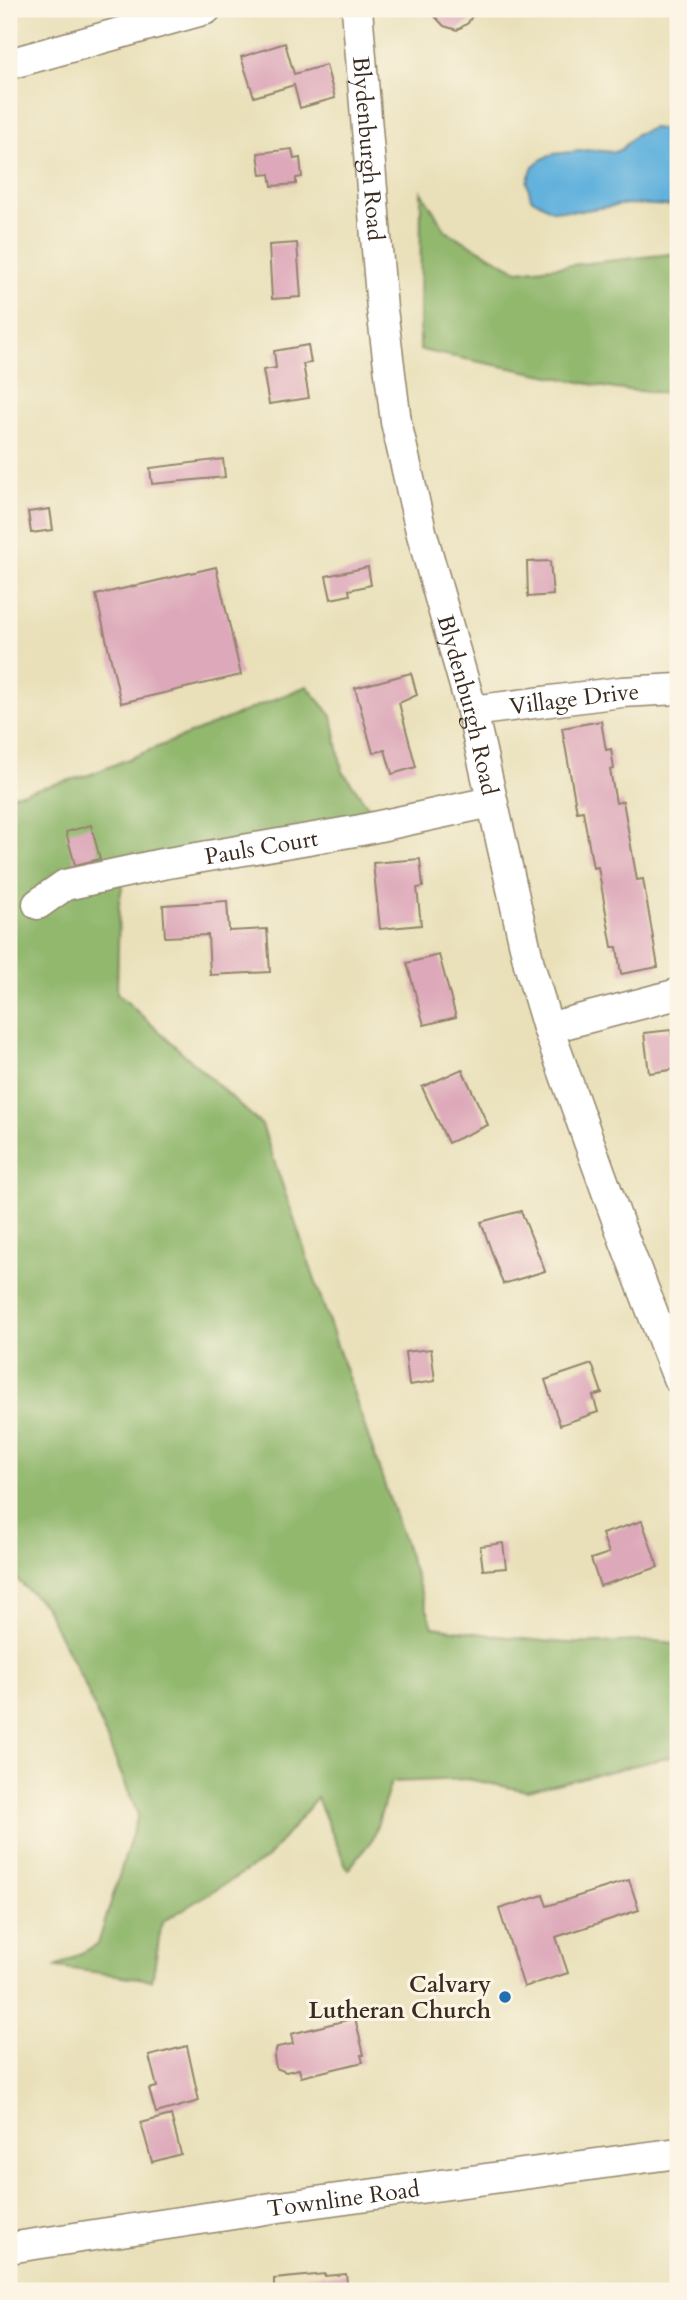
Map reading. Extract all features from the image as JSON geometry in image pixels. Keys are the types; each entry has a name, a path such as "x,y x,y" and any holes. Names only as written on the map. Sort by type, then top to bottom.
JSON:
{"street":[{"path":"9,64 206,9"},
{"name":"Blydenburgh Road","path":"356,9 382,309 397,422 421,531 472,711 529,964 548,1028 624,1239 678,1378"},
{"name":"Village Drive","path":"472,711 622,692 678,689"},
{"name":"Pauls Court","path":"38,904 65,885 162,864 361,831 491,802"},
{"path":"548,1028 678,994"},
{"name":"Townline Road","path":"9,2248 272,2208 678,2153"}],"green space":[{"path":"421,191 446,231 518,271 678,253 678,394 615,389 420,350"},
{"path":"307,686 332,716 342,770 377,819 127,861 119,903 117,993 262,1125 433,1627 554,1642 652,1641 678,1644 678,1755 527,1791 467,1779 391,1782 373,1838 348,1870 317,1798 266,1859 162,1922 152,1980 56,1967 98,1944 138,1815 84,1683 44,1605 9,1572 9,796 89,775"}],"water":[{"path":"653,128 678,132 678,206 627,204 579,211 552,210 531,198 527,182 533,166 542,159 554,154 589,150 615,152 622,149 636,134"}],"building":[{"path":"428,9 476,9 468,23 457,30 444,26"},
{"path":"285,43 294,74 326,65 335,98 300,108 294,85 254,97 241,57"},
{"path":"292,149 294,159 300,158 302,177 296,178 296,184 272,186 270,174 261,175 258,153"},
{"path":"297,243 301,297 272,299 269,245"},
{"path":"308,345 311,363 303,364 309,398 269,404 263,370 276,368 274,351"},
{"path":"223,459 225,477 152,484 150,468"},
{"path":"50,509 53,530 31,533 28,512"},
{"path":"550,561 553,595 528,597 527,562"},
{"path":"216,567 241,675 121,703 96,595"},
{"path":"368,567 371,585 349,590 350,595 331,599 326,576"},
{"path":"411,673 417,695 399,703 416,767 392,774 385,750 373,753 355,688"},
{"path":"601,721 606,750 611,749 614,769 610,770 616,803 623,801 637,880 643,879 658,967 621,974 617,947 612,947 598,867 593,868 583,811 577,812 562,728"},
{"path":"91,825 100,859 75,865 66,832"},
{"path":"420,859 423,887 417,888 421,925 380,929 373,863"},
{"path":"227,901 229,931 267,929 270,972 210,975 208,935 165,937 163,905"},
{"path":"439,955 456,1017 424,1025 407,963"},
{"path":"671,1030 672,1036 678,1035 678,1069 649,1073 644,1033"},
{"path":"462,1069 488,1125 448,1143 422,1087"},
{"path":"521,1211 545,1271 503,1284 481,1222"},
{"path":"431,1349 435,1381 409,1385 405,1352"},
{"path":"592,1364 602,1393 593,1396 598,1412 560,1425 545,1380"},
{"path":"642,1521 658,1567 600,1586 591,1559 609,1553 602,1534"},
{"path":"503,1543 506,1568 483,1570 480,1546"},
{"path":"629,1880 639,1910 556,1937 568,1973 524,1987 499,1909 543,1895 547,1906"},
{"path":"355,2018 364,2055 361,2055 363,2062 301,2077 299,2069 286,2072 276,2068 274,2057 277,2047 293,2044 291,2034"},
{"path":"187,2046 199,2101 156,2113 149,2089 157,2087 149,2056"},
{"path":"171,2115 181,2154 152,2162 141,2123"},
{"path":"346,2274 348,2291 274,2291 274,2279"}],"place":[{"name":"Calvary Lutheran Church","path":"505,1997"}]}
